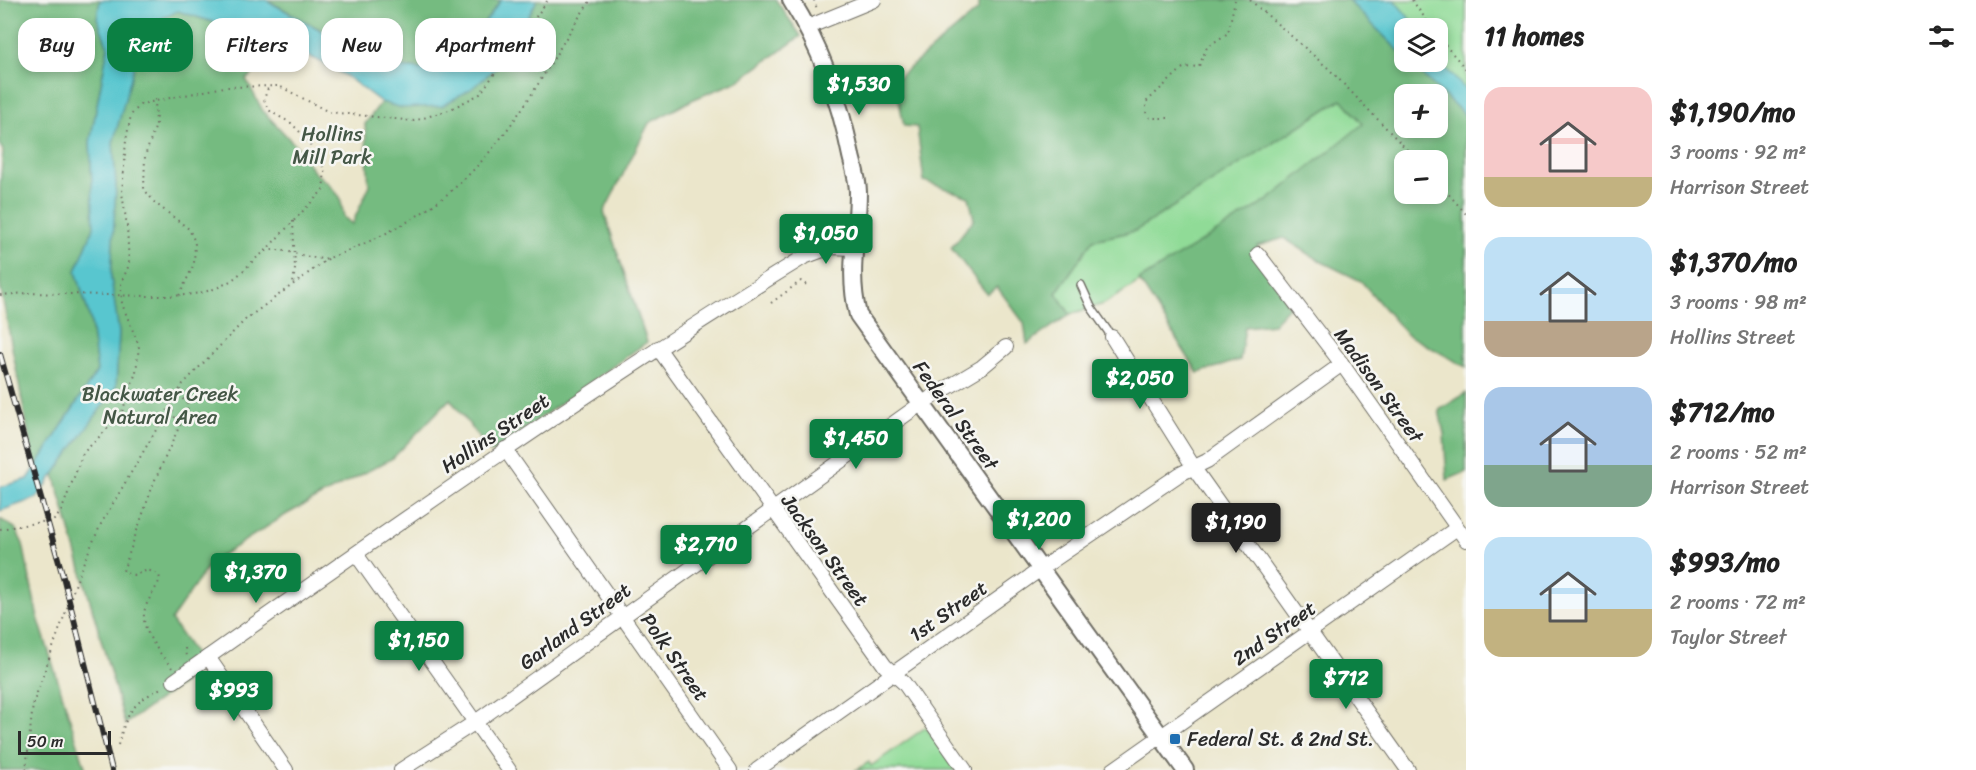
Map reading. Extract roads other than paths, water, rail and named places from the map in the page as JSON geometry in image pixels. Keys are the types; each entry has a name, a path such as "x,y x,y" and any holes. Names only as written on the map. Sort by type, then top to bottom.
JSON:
{"street":[{"name":"Federal Street","path":"791,0 814,21 852,160 858,190 851,271 858,315 1185,770"},
{"path":"814,21 874,0"},
{"name":"Hollins Street","path":"174,676 208,657 505,449 658,348 804,257 831,247 853,248"},
{"name":"Madison Street","path":"1258,254 1342,364 1466,540"},
{"path":"1112,337 1194,466 1408,770"},
{"name":"Garland Street","path":"401,770 474,723 622,615 922,403 982,367 1006,347"},
{"name":"Jackson Street","path":"658,348 771,511 893,674 904,683 965,770"},
{"name":"1st Street","path":"757,770 1040,570 1194,466 1207,460 1342,364"},
{"name":"Polk Street","path":"505,449 730,770"},
{"name":"2nd Street","path":"1113,770 1457,528"},
{"path":"356,554 509,770"},
{"path":"208,657 286,770"}],"lane":[{"path":"1081,285 1091,307 1112,337"}],"water":[{"path":"100,0 266,0 299,18 205,19 178,11 162,18 107,18 107,44 97,18"},
{"path":"501,0 537,0 528,18 488,18"},
{"path":"1348,0 1394,0 1409,18 1394,18 1394,46"},
{"path":"309,24 321,30 321,62 309,56"},
{"path":"107,52 107,72 133,72 113,143 116,185 111,278 119,333 116,387 37,498 0,511 0,487 28,479 97,371 91,322 76,271 94,227 90,142"},
{"path":"403,67 415,68 415,72 491,72 471,89 442,106 402,108 381,102 339,72 403,72"},
{"path":"1448,71 1466,90 1466,116 1448,99 1448,84 1432,84 1420,72"}],"railway":[{"path":"0,354 64,580 112,770"}],"place":[{"name":"Federal St. & 2nd St.","path":"1175,739"}],"park label":[{"name":"Hollins Mill Park","path":"332,146"},
{"name":"Blackwater Creek Natural Area","path":"160,406"}]}
